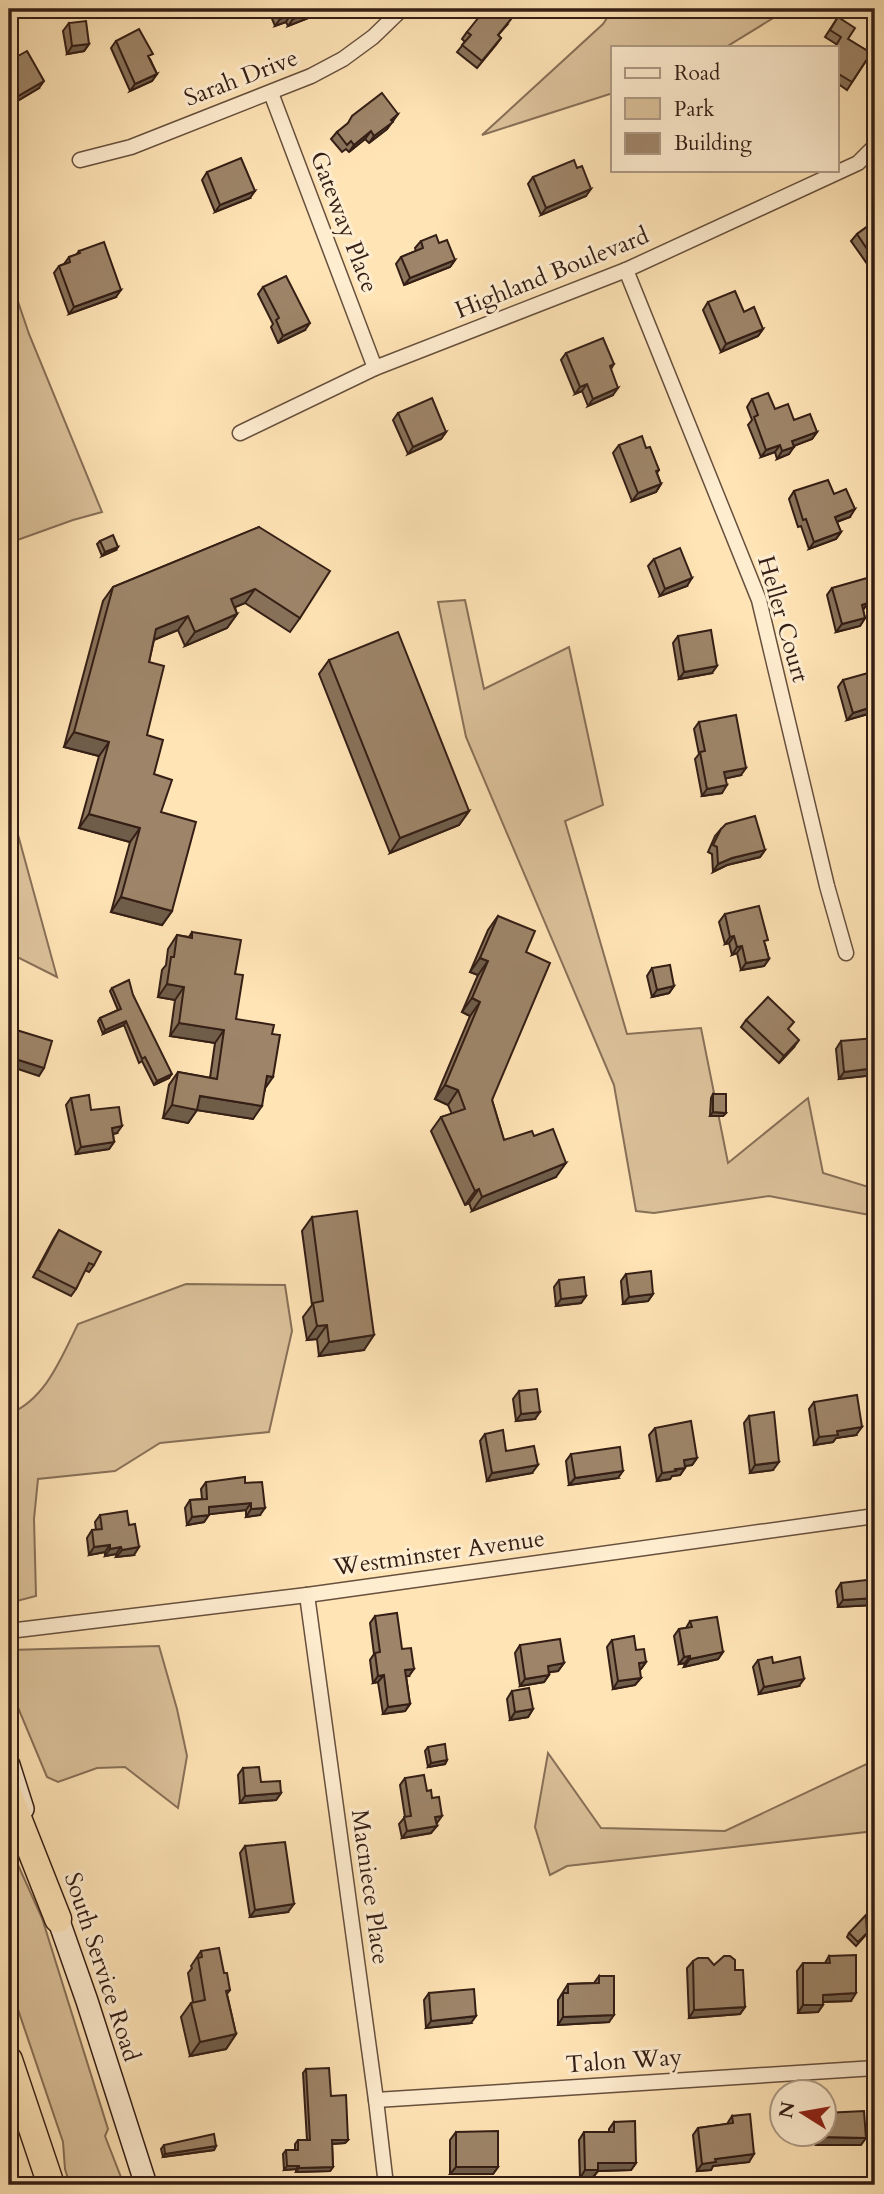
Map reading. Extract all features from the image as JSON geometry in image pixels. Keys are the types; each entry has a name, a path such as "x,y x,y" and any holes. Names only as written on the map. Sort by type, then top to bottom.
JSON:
{"highway":[{"path":"9,1795 58,1919"},
{"path":"9,2060 49,2179"}],"main road":[{"name":"South Service Road","path":"9,1765 146,2185"}],"street":[{"name":"Sarah Drive","path":"80,160 131,147 311,76 343,59 373,37 402,9"},
{"name":"Gateway Place","path":"271,93 375,368"},
{"name":"Highland Boulevard","path":"240,433 375,368 626,270 859,163 875,146"},
{"name":"Heller Court","path":"626,270 759,600 827,886 846,953"},
{"name":"Westminster Avenue","path":"9,1632 307,1595 875,1516"},
{"name":"Macniece Place","path":"307,1595 386,2185"},
{"name":"Talon Way","path":"376,2100 875,2068"}],"green space":[{"path":"613,9 788,9 728,46 611,46 611,94 482,135 603,24"},
{"path":"9,275 29,334 102,512 9,543"},
{"path":"465,600 484,689 569,647 603,805 565,821 627,1034 701,1028 728,1163 808,1098 823,1173 875,1189 875,1216 769,1196 654,1213 636,1211 614,1085 466,737 438,602"},
{"path":"9,802 57,977 9,953"},
{"path":"186,1284 285,1285 292,1331 269,1432 160,1443 115,1471 38,1479 34,1519 36,1596 9,1603 9,1414 22,1407 43,1388 78,1324"},
{"path":"159,1646 187,1756 178,1808 125,1767 97,1768 58,1782 47,1777 9,1686 9,1650"},
{"path":"548,1753 601,1828 725,1831 875,1760 875,1831 567,1866 550,1875 535,1827"},
{"path":"9,1845 42,1918 108,2129 105,2136 124,2185 70,2185 65,2169 63,2142 9,1983"}],"building":[{"path":"276,9 316,10 293,19 291,14 280,19"},
{"path":"489,9 501,9 512,18 498,35 501,38 482,61 462,45 471,35 467,32 483,12 485,14"},
{"path":"838,17 855,28 848,39 871,53 852,82 838,74 838,46 836,46 841,37 830,30"},
{"path":"86,21 89,44 72,46 69,23"},
{"path":"139,29 153,54 148,56 157,74 135,84 116,41"},
{"path":"27,51 44,81 13,99 9,91 9,61"},
{"path":"382,93 398,114 391,120 393,122 374,136 371,131 354,145 351,141 347,145 337,132 352,116"},
{"path":"241,158 255,191 220,205 207,172"},
{"path":"574,160 577,168 582,166 591,189 546,208 533,177"},
{"path":"875,221 875,261 857,234"},
{"path":"436,235 439,243 447,240 455,260 410,278 401,257 423,248 421,241"},
{"path":"104,242 121,290 74,307 59,266 70,262 69,257 80,253 79,251"},
{"path":"286,276 310,323 283,336 276,320 279,318 263,287"},
{"path":"735,291 744,312 754,307 763,329 726,344 708,302"},
{"path":"603,338 614,364 610,366 618,388 593,399 587,384 580,387 566,353"},
{"path":"768,393 775,409 788,404 794,420 810,414 817,432 792,441 794,447 782,451 780,445 766,450 754,417 758,415 752,399"},
{"path":"432,398 446,432 413,447 398,413"},
{"path":"642,436 646,448 650,447 661,484 638,493 619,445"},
{"path":"828,480 834,494 846,489 855,509 835,517 841,532 814,542 806,519 803,520 794,491"},
{"path":"259,527 330,571 300,618 255,589 231,599 237,614 195,632 188,616 156,629 149,662 164,666 147,735 163,740 154,774 172,780 161,812 196,822 172,911 121,897 140,828 89,814 109,742 74,732 113,587"},
{"path":"113,535 118,547 105,552 100,541"},
{"path":"680,548 692,578 665,589 654,559"},
{"path":"867,578 872,596 867,598 868,603 862,605 865,618 842,624 832,588"},
{"path":"711,630 717,666 684,672 678,636"},
{"path":"398,632 469,811 400,838 329,660"},
{"path":"875,671 875,706 853,713 843,680"},
{"path":"736,715 746,768 724,772 727,785 707,789 700,752 705,751 699,722"},
{"path":"755,816 765,850 718,864 717,847 713,845 721,829 726,824"},
{"path":"759,906 768,940 764,941 769,959 746,963 742,946 737,947 734,936 730,937 725,914"},
{"path":"498,916 535,931 526,952 550,963 492,1100 504,1140 532,1131 534,1136 553,1129 566,1163 482,1197 479,1189 475,1191 441,1117 465,1109 458,1090 445,1085 480,1002 472,998 488,961 480,958"},
{"path":"192,932 241,940 235,974 243,975 236,1019 274,1025 272,1034 280,1035 273,1077 267,1076 262,1106 200,1096 197,1110 172,1105 178,1072 217,1079 224,1030 179,1023 184,987 167,984 177,935 192,938"},
{"path":"670,965 674,986 657,990 652,968"},
{"path":"129,980 133,995 172,1074 157,1081 145,1057 142,1059 126,1021 105,1030 100,1018 121,1009 112,988"},
{"path":"768,997 794,1022 788,1029 799,1040 784,1056 746,1020"},
{"path":"10,1028 52,1041 44,1068 9,1057"},
{"path":"875,1038 875,1068 844,1072 841,1041"},
{"path":"713,1094 726,1094 726,1113 713,1112"},
{"path":"89,1095 91,1110 119,1107 122,1126 112,1128 114,1142 81,1147 71,1098"},
{"path":"357,1211 374,1335 329,1342 327,1325 317,1326 313,1303 323,1301 312,1217"},
{"path":"59,1230 101,1252 94,1265 89,1263 76,1289 38,1270"},
{"path":"651,1271 653,1294 629,1297 626,1274"},
{"path":"584,1277 586,1296 561,1299 559,1280"},
{"path":"537,1389 540,1412 521,1414 519,1391"},
{"path":"857,1395 862,1427 837,1431 838,1435 819,1437 814,1402"},
{"path":"774,1412 779,1462 755,1465 749,1416"},
{"path":"691,1421 697,1458 684,1460 685,1468 662,1473 655,1428"},
{"path":"503,1430 506,1451 534,1446 538,1465 492,1473 485,1434"},
{"path":"620,1447 623,1471 575,1478 571,1454"},
{"path":"245,1477 245,1483 262,1482 265,1508 251,1509 251,1503 209,1507 209,1515 192,1517 190,1500 207,1499 206,1482"},
{"path":"127,1511 129,1525 135,1524 139,1547 122,1550 121,1547 110,1549 110,1545 94,1547 92,1530 102,1529 100,1515"},
{"path":"875,1579 875,1598 843,1600 841,1583"},
{"path":"397,1613 402,1649 411,1648 414,1669 405,1670 410,1704 388,1707 384,1675 378,1676 375,1653 380,1652 375,1616"},
{"path":"717,1617 723,1652 690,1659 690,1656 684,1657 679,1629 692,1627 690,1621"},
{"path":"634,1636 636,1650 644,1649 646,1662 639,1663 641,1678 618,1681 612,1640"},
{"path":"560,1639 564,1663 548,1666 549,1675 525,1679 520,1645"},
{"path":"772,1657 773,1663 800,1657 804,1679 764,1687 758,1660"},
{"path":"529,1688 533,1709 515,1712 512,1691"},
{"path":"445,1744 447,1760 431,1763 428,1747"},
{"path":"259,1767 261,1782 280,1781 281,1793 245,1796 243,1768"},
{"path":"424,1775 427,1791 431,1790 432,1798 439,1797 442,1816 435,1817 437,1826 407,1831 404,1817 411,1816 405,1778"},
{"path":"285,1842 294,1904 255,1910 245,1846"},
{"path":"866,1915 867,1933 858,1942 849,1933"},
{"path":"219,1948 224,1973 227,1973 230,1990 226,1991 236,2034 200,2042 191,2003 205,2000 198,1958 202,1957 201,1951"},
{"path":"856,1955 856,1993 823,1995 823,2005 803,2005 803,1963 830,1963 829,1956"},
{"path":"724,1956 735,1960 735,1970 743,1970 745,2007 694,2010 693,1961 708,1958 714,1965"},
{"path":"599,1976 614,1976 614,2015 563,2017 563,1993 568,1993 568,1984 599,1983"},
{"path":"474,1989 476,2016 431,2021 429,1993"},
{"path":"329,2068 331,2096 346,2095 348,2140 332,2140 333,2167 287,2166 286,2150 298,2150 298,2140 310,2140 306,2069"},
{"path":"864,2111 866,2138 838,2137 838,2112"},
{"path":"750,2114 754,2154 715,2159 716,2162 702,2164 698,2128 733,2123 732,2116"},
{"path":"635,2121 636,2163 598,2163 598,2170 585,2170 584,2132 614,2132 614,2122"},
{"path":"498,2131 498,2167 456,2167 456,2132"},
{"path":"214,2134 216,2146 165,2154 164,2145"}]}
